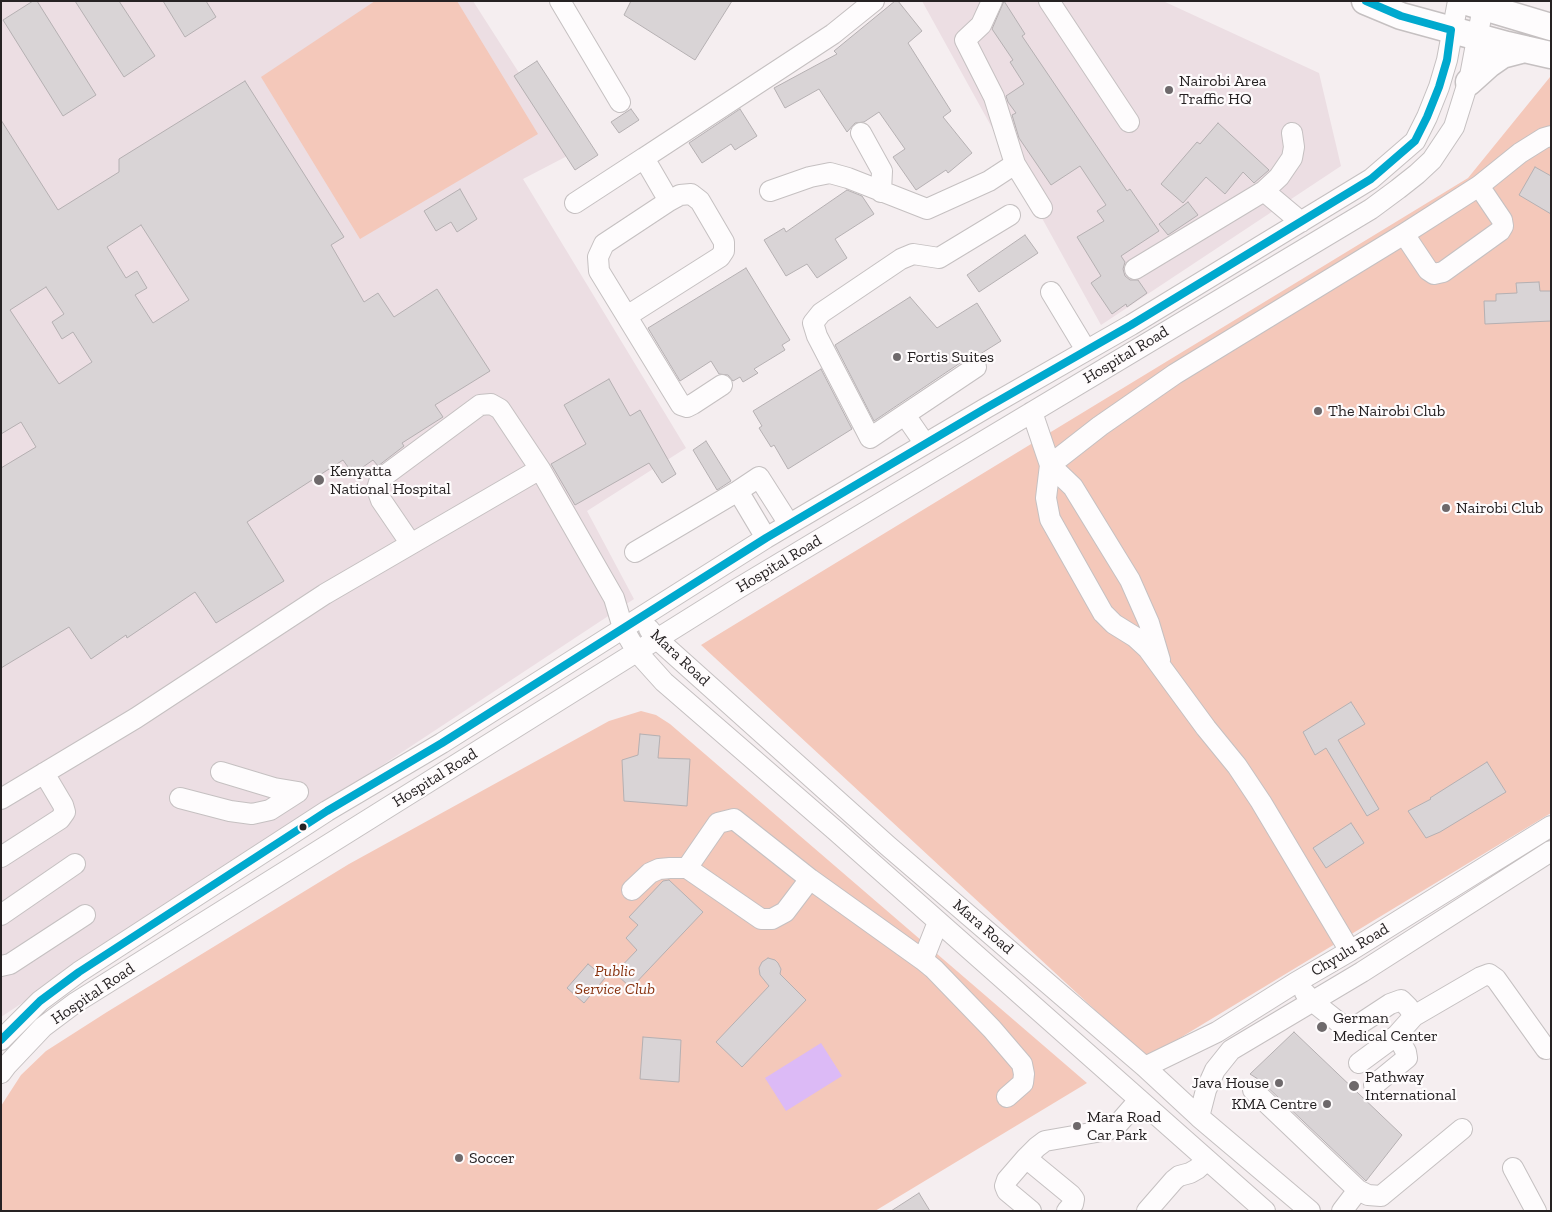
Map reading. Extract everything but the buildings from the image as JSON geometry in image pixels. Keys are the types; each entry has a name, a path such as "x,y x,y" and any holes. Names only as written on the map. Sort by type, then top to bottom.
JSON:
{"main road":[{"path":"1365,1 1401,16 1551,55"},
{"path":"1468,3 1551,27"},
{"path":"1469,82 1502,55 1525,49"}],"street":[{"path":"560,1 620,102"},
{"path":"576,203 833,34 874,1"},
{"path":"992,1 981,25 965,40 994,98 1014,164 1042,208"},
{"path":"1049,1 1130,122"},
{"name":"Hospital Road","path":"1,1040 40,1001 79,972 328,811 442,743 788,524 1131,325 1371,179 1414,141 1427,117 1439,87 1447,60 1451,30 1468,3"},
{"name":"Hospital Road","path":"3,1066 43,1027 74,1003 737,589 1371,208 1398,189 1432,160 1447,140 1454,126 1469,82 1476,37 1468,3"},
{"path":"861,133 882,171 881,192"},
{"path":"1135,268 1264,191 1280,178 1292,158 1294,147 1292,133"},
{"path":"1050,465 1100,426 1175,374 1404,234 1479,186 1520,153 1544,138 1551,136"},
{"path":"644,158 669,201"},
{"path":"770,191 810,177 830,173 848,178 927,210 989,181 1014,164"},
{"path":"1404,234 1428,270 1434,274 1443,272 1500,231 1503,226 1502,220 1479,186"},
{"path":"1264,191 1301,222"},
{"path":"627,316 720,257 724,251 724,242 700,202 691,194 680,195 669,201 604,244 598,257 599,272 681,404 687,407 722,385"},
{"path":"976,367 870,438 817,336 813,323 820,313 901,259 913,254 939,258 1010,215"},
{"path":"1051,292 1086,350"},
{"name":"Mara Road","path":"411,544 381,500 377,489 380,479 480,405 491,404 500,409 540,469 614,598 631,623 637,652 664,682 1265,1211"},
{"path":"1032,412 1050,465 1046,498 1050,519 1104,613 1114,624 1135,637 1148,649 1206,728 1237,766 1261,802 1350,951"},
{"path":"905,415 925,444"},
{"path":"1050,465 1073,487 1130,580 1150,623 1162,667"},
{"path":"1,799 136,718 325,594 540,469"},
{"path":"635,552 759,477 788,524"},
{"path":"738,491 766,538"},
{"name":"Mara Road","path":"631,623 657,639 888,846 1145,1067 1199,1117 1310,1211"},
{"path":"180,798 230,811 252,814 270,810 298,792 274,788 221,772"},
{"path":"1,857 60,819 65,812 63,805 44,773"},
{"path":"687,868 718,823 734,819 810,879 934,969 1022,1064 1023,1083 1007,1097"},
{"name":"Chyulu Road","path":"1145,1067 1217,1032 1551,826"},
{"name":"Chyulu Road","path":"1199,1117 1206,1090 1215,1070 1231,1050 1362,972 1551,851"},
{"path":"1,915 76,864"},
{"path":"632,890 650,873 659,869 687,868 760,919 772,919 785,912 810,879"},
{"path":"1,966 10,964 86,915"},
{"path":"923,960 938,922"},
{"path":"1359,1063 1397,1035 1414,1016 1489,974 1496,979 1546,1049"},
{"path":"1295,983 1312,1002 1346,1028 1355,1027 1390,1004 1401,1000 1414,1016"},
{"path":"1374,1085 1407,1058 1397,1035"},
{"path":"1253,1090 1362,1193 1382,1196 1462,1129"},
{"path":"1031,1211 1007,1191 1005,1186 1007,1180 1026,1158 1045,1142 1053,1139 1108,1130 1118,1124 1139,1100"},
{"path":"1026,1158 1071,1195 1074,1199 1073,1204 1067,1211"},
{"path":"1147,1211 1174,1180 1197,1169 1207,1160"},
{"path":"1513,1168 1536,1211"},
{"path":"1342,1211 1358,1190"}],"shaded area":[{"name":"Kenyatta National Hospital","path":"1,1 473,1 571,154 523,179 686,448 587,511 634,599 1,1017"},
{"name":"Nairobi Area Traffic HQ","path":"922,1 1163,1 1319,73 1341,166 1101,325"},
{"path":"821,1043 842,1076 786,1111 765,1078"}],"green space":[{"path":"375,1 457,1 538,134 360,239 261,77"},
{"name":"The Nairobi Club","path":"1550,77 1551,813 1147,1058 701,645 1468,178"},
{"name":"Public Service Club","path":"641,711 656,715 670,724 1087,1083 875,1211 1,1211 1,1106 21,1075 46,1051 349,864 609,721"}],"transit line":[{"path":"1,1040 40,1001 79,972 327,811 442,743 766,538 1131,325 1371,179 1415,141 1439,87 1447,60 1451,30 1401,16 1366,1"}],"place":[{"name":"Nairobi Area Traffic HQ","path":"1169,90"},
{"name":"Fortis Suites","path":"897,357"},
{"name":"The Nairobi Club","path":"1318,411"},
{"name":"Kenyatta National Hospital","path":"319,480"},
{"name":"Nairobi Club","path":"1446,508"},
{"name":"German Medical Center","path":"1322,1027"},
{"name":"Java House","path":"1279,1083"},
{"name":"Pathway International","path":"1354,1086"},
{"name":"KMA Centre","path":"1327,1104"},
{"name":"Mara Road Car Park","path":"1077,1126"},
{"name":"Soccer","path":"459,1158"}]}
